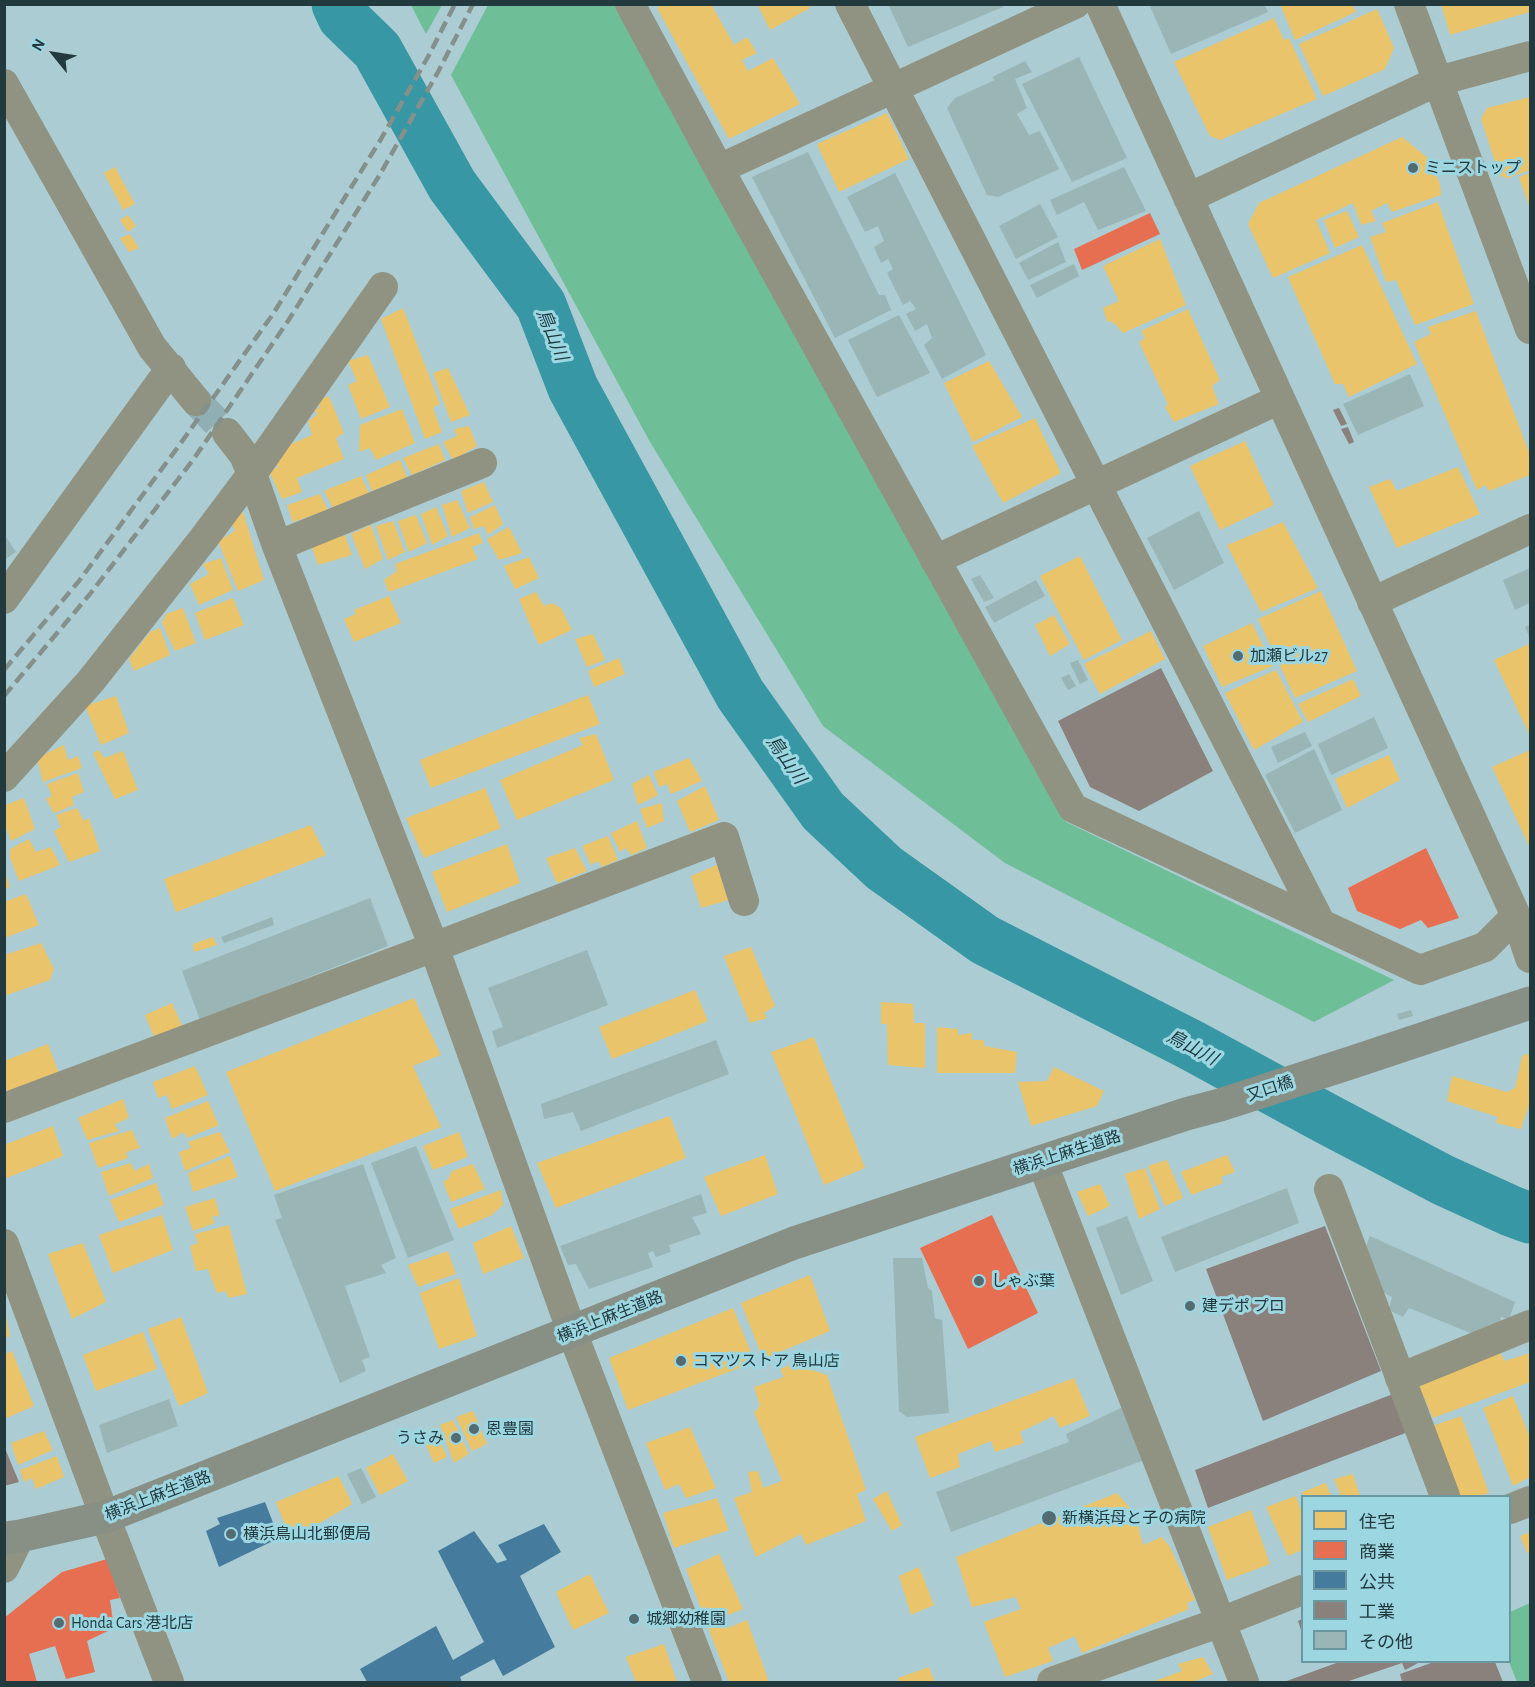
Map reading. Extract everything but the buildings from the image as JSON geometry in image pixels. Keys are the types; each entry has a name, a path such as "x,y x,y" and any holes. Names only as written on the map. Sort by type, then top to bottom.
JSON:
{"main road":[{"name":"又口橋","path":"1220,1105 1530,1003"},
{"name":"横浜上麻生道路","path":"12,1537 105,1517 794,1243 1186,1114 1220,1105"}],"street":[{"path":"630,4 1073,808 1420,970 1485,947 1516,916"},
{"path":"850,4 1322,924"},
{"path":"719,169 1075,4"},
{"path":"1100,4 1516,916 1530,958"},
{"path":"1409,4 1530,329"},
{"path":"1188,198 1438,81 1530,56"},
{"path":"4,84 152,347 196,401"},
{"path":"4,777 90,682 204,538 252,474 382,287"},
{"path":"4,599 171,368"},
{"path":"935,560 1280,399"},
{"path":"227,433 244,454 277,546 434,947 572,1332 707,1683"},
{"path":"277,546 482,464"},
{"path":"1372,602 1530,529"},
{"path":"4,1108 724,837 744,901"},
{"path":"1042,1162 1244,1683"},
{"path":"1329,1189 1443,1495"},
{"path":"4,1244 105,1517 170,1683"},
{"path":"1400,1378 1530,1325"},
{"path":"1511,1508 1530,1501"},
{"path":"4,1568 12,1537"},
{"path":"1053,1683 1301,1590"}],"green space":[{"path":"411,5 442,5 426,34"},
{"path":"488,5 615,5 1066,822 1394,980 1314,1022 1005,863 823,726 650,442 451,75"},
{"path":"1530,1603 1530,1682 1517,1682 1509,1663 1511,1612"}],"waterway":[{"name":"鳥山川","path":"337,4 343,17 377,50 452,185 541,305 573,388 740,694 823,811 884,868 985,940 1191,1045 1443,1180 1530,1218"}],"tunnel":[{"path":"196,401 227,433"}],"railway":[{"path":"4,670 79,581 273,314 381,139 455,4"},
{"path":"4,696 90,594 193,460 288,321 379,176 438,72 473,4"}],"place":[{"name":"ミニストップ","path":"1413,168"},
{"name":"加瀬ビル27","path":"1238,656"},
{"name":"しゃぶ葉","path":"979,1281"},
{"name":"建デポ プロ","path":"1190,1306"},
{"name":"コマツストア 鳥山店","path":"681,1361"},
{"name":"恩豊園","path":"474,1429"},
{"name":"うさみ","path":"456,1438"},
{"name":"新横浜母と子の病院","path":"1049,1518"},
{"name":"横浜鳥山北郵便局","path":"231,1534"},
{"name":"城郷幼稚園","path":"634,1619"},
{"name":"Honda Cars 港北店","path":"59,1623"}]}
